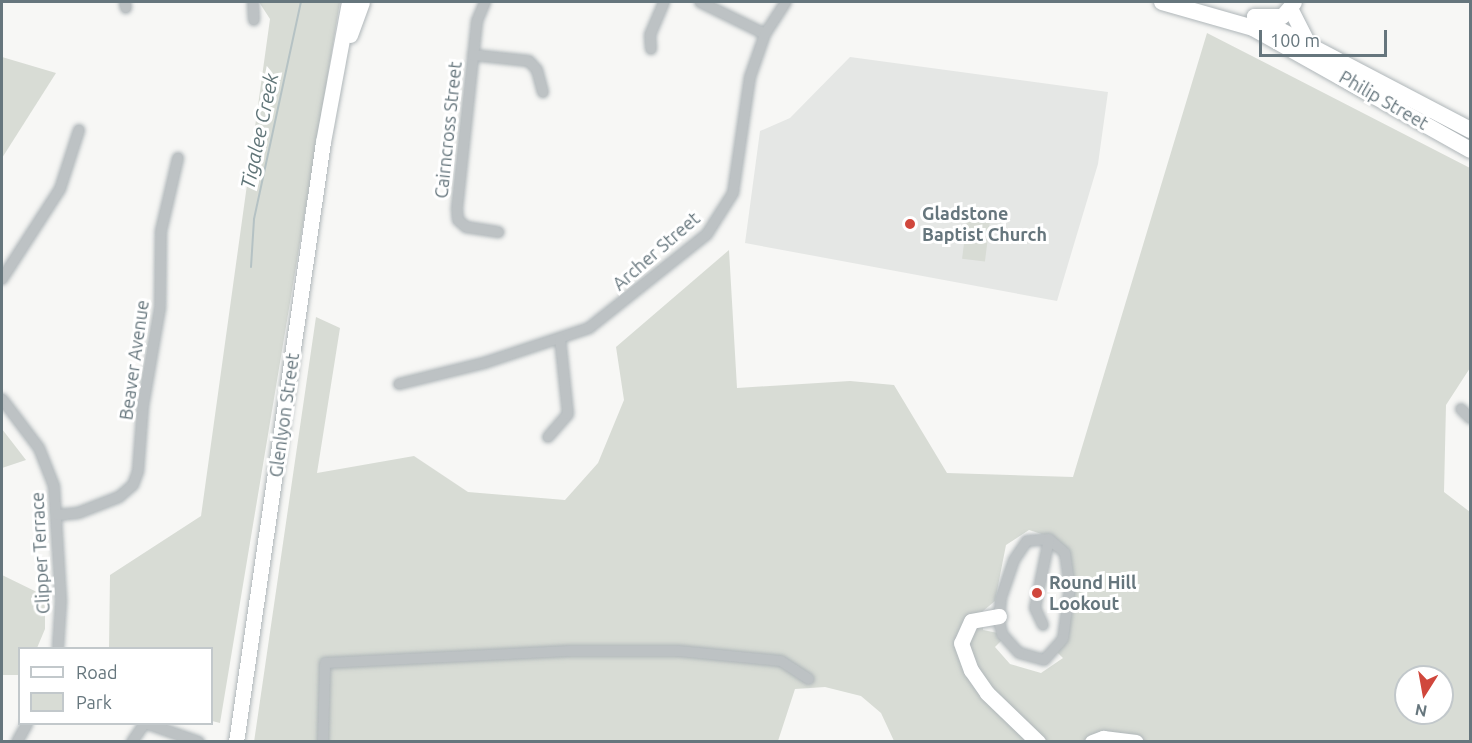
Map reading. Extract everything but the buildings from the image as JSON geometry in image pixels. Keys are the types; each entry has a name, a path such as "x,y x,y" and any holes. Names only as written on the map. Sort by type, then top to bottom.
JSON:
{"main road":[{"name":"Glenlyon Street","path":"236,741 332,88 349,2"},
{"name":"Glenlyon Street","path":"332,88 362,2"},
{"name":"Philip Street","path":"1162,2 1253,28 1470,150"},
{"name":"Philip Street","path":"1209,2 1253,16 1470,130"},
{"path":"1253,16 1276,17 1293,6 1308,44"},
{"path":"999,615 971,621 961,643 971,670 987,693 1038,741"},
{"path":"1092,741 1103,738 1136,741"}],"street":[{"path":"253,2 254,20"},
{"name":"Cairncross Street","path":"485,2 477,21 457,215 466,227 499,232"},
{"path":"651,49 650,35 664,2"},
{"path":"700,2 765,34"},
{"name":"Archer Street","path":"399,384 484,363 589,328 707,234 733,194 750,77 765,34 786,2"},
{"path":"473,55 529,61 537,70 543,92"},
{"path":"2,279 60,189 79,130"},
{"name":"Beaver Avenue","path":"58,515 78,513 119,498 133,485 138,471 143,406 160,308 161,231 178,158"},
{"path":"548,437 568,414 560,338"},
{"name":"Clipper Terrace","path":"2,399 39,448 54,486 58,515 58,647"},
{"path":"1461,409 1470,418"},
{"path":"1043,625 1035,608 1049,539"},
{"path":"1049,539 1065,554 1070,587 1063,639 1044,660 1019,653 1002,634 999,615 1014,561 1027,541 1049,539"},
{"path":"323,741 325,663 569,651 679,651 781,661 809,679"},
{"path":"17,741 26,725"},
{"path":"132,741 144,725"},
{"path":"152,725 199,741"}],"shaded area":[{"path":"850,57 1108,92 1098,164 1057,301 745,243 760,131 790,118"}],"green space":[{"path":"259,2 340,2 220,723 213,721 213,647 109,647 110,575 201,516 270,19"},
{"path":"1207,33 1470,168 1470,368 1446,405 1444,492 1470,512 1470,741 894,741 881,713 861,696 825,687 795,689 778,741 254,742 316,317 340,328 317,473 414,456 468,492 565,500 598,463 624,400 616,347 729,250 737,388 850,381 894,385 947,473 1073,477","holes":["1029,530 1051,537 1074,581 1057,652 1063,658 1041,673 1010,664 995,647 1003,639 998,633 983,630 983,611 995,601 1006,545"]},
{"path":"2,57 56,73 2,158"},
{"path":"967,219 990,222 985,262 962,259"},
{"path":"2,429 26,460 2,468"},
{"path":"2,575 45,596 45,629 37,647 18,647 18,675 2,675"}],"waterway":[{"name":"Tigalee Creek","path":"251,267 254,219 301,2"}],"place":[{"name":"Gladstone Baptist Church","path":"910,224"},
{"name":"Round Hill Lookout","path":"1037,593"}]}
